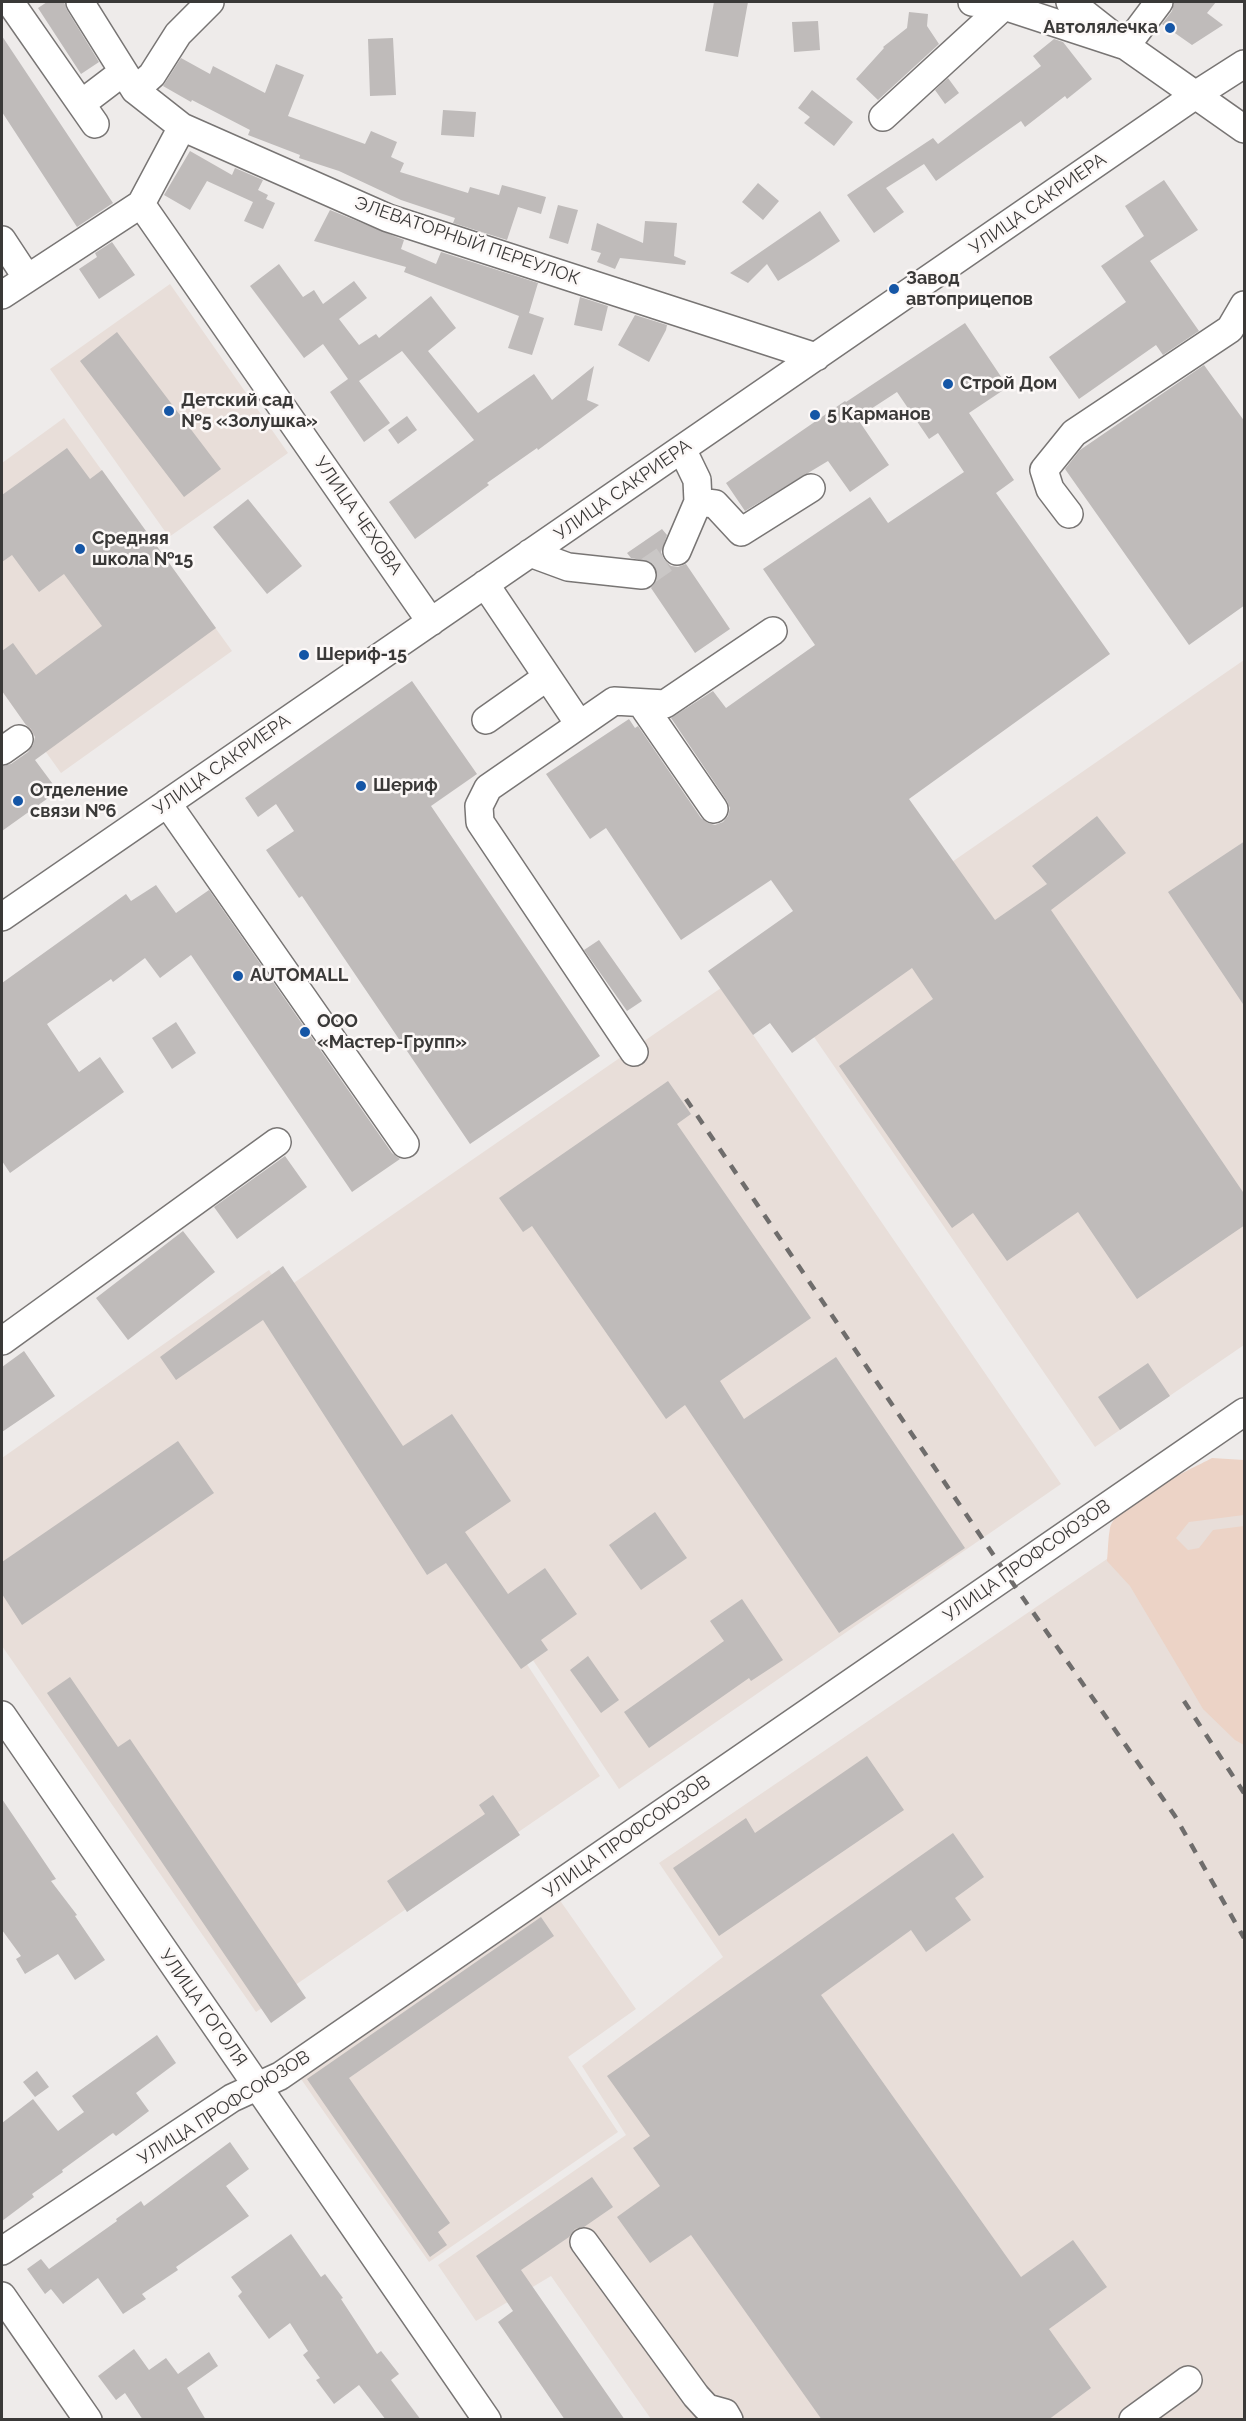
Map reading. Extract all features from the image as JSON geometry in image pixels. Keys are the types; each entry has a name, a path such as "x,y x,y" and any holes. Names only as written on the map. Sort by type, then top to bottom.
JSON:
{"street":[{"path":"80,2 129,81"},
{"path":"18,5 88,114 129,81 153,75 178,34 210,2"},
{"path":"972,2 1010,4 1126,46"},
{"path":"1070,2 1126,46 1245,129"},
{"path":"1126,46 1159,2"},
{"path":"883,117 1010,4"},
{"name":"УЛИЦА САКРИЕРА","path":"2,917 1197,94 1245,64"},
{"name":"ЭЛЕВАТОРНЫЙ ПЕРЕУЛОК","path":"129,81 182,127 388,218 816,357"},
{"path":"2,296 141,204 182,127"},
{"name":"УЛИЦА ЧЕХОВА","path":"141,204 431,621"},
{"path":"2,240 27,278"},
{"path":"1069,514 1050,489 1044,470 1074,433 1230,329 1245,305"},
{"path":"677,551 698,502 697,480 682,449"},
{"path":"698,502 715,504 741,532 811,488"},
{"path":"531,553 568,567 642,575"},
{"path":"485,584 579,724"},
{"path":"634,1052 480,822 479,806 488,788 614,701 665,704 773,631"},
{"path":"486,720 547,677"},
{"path":"641,703 714,809"},
{"path":"167,803 405,1144"},
{"path":"2,1341 277,1142"},
{"name":"УЛИЦА ПРОФСОЮЗОВ","path":"2,2251 232,2098 280,2076 1245,1412"},
{"name":"УЛИЦА ГОГОЛЯ","path":"2,1715 487,2420"},
{"path":"584,2242 696,2396 707,2408 725,2413 729,2420"},
{"path":"2,2296 88,2420"},
{"path":"1133,2420 1188,2380"}],"shaded area":[{"name":"Детский сад №5 «Золушка»","path":"170,284 288,453 169,537 50,369"},
{"name":"Средняя школа №15","path":"64,418 232,651 61,773 2,691 2,463"},
{"path":"1244,660 1244,1345 1095,1447 777,983"},
{"path":"721,988 1061,1484 619,1789 285,1289"},
{"path":"269,1270 600,1776 256,2012 2,1646 2,1458"},
{"path":"1212,1458 1244,1460 1244,1515 1189,1522 1176,1538 1188,1550 1199,1548 1213,1530 1244,1526 1244,1745 1235,1740 1203,1709 1130,1586 1107,1561 1110,1528 1115,1518 1155,1488"},
{"path":"1244,1466 1244,2419 651,2419 551,2276 476,2321 438,2265 626,2135 582,2066 723,1957 659,1863"},
{"path":"559,1899 636,2009 568,2057 618,2132 429,2262 301,2079"}],"building":[{"path":"47,2 64,2 99,62 81,74 38,8"},
{"path":"714,2 748,2 738,57 705,51"},
{"path":"1174,2 1216,2 1207,13 1223,25 1192,45 1162,24 1172,11"},
{"path":"909,12 928,14 927,26 939,44 878,100 856,79 883,47 907,28"},
{"path":"818,21 820,50 794,52 792,22"},
{"path":"2,36 113,203 77,227 2,112"},
{"path":"393,38 396,95 370,96 368,39"},
{"path":"1054,39 1063,42 1092,79 1067,99 1065,96 1025,127 1021,121 936,181 924,164 886,188 904,212 874,233 847,195 933,138 938,144 1041,66 1033,56"},
{"path":"181,58 210,74 213,66 265,93 276,64 304,75 288,116 365,144 371,131 397,142 391,157 404,163 400,172 468,193 470,187 499,195 502,185 546,197 541,214 518,207 507,240 453,223 455,218 401,200 339,171 299,158 300,155 248,135 250,130 163,86"},
{"path":"948,78 959,93 945,104 935,90"},
{"path":"812,90 853,122 834,146 804,123 810,117 798,108"},
{"path":"443,110 476,112 474,137 441,135"},
{"path":"190,151 232,175 235,168 263,180 258,190 268,195 266,199 275,203 263,229 244,221 253,202 207,181 190,210 164,195"},
{"path":"1164,180 1198,230 1150,261 1199,331 1163,355 1156,345 1079,399 1049,357 1126,302 1101,266 1144,236 1125,206"},
{"path":"758,183 779,201 763,220 742,202"},
{"path":"558,205 578,210 568,244 549,238"},
{"path":"330,210 404,240 401,249 436,264 441,252 538,283 529,313 544,318 532,355 508,348 519,316 404,272 406,267 314,241"},
{"path":"820,211 840,241 778,281 767,264 748,283 730,273"},
{"path":"645,221 677,223 674,256 686,261 685,265 620,258 615,269 597,262 601,253 591,250 597,223 643,243"},
{"path":"112,242 135,275 99,299 79,269 97,257 95,253"},
{"path":"279,264 303,297 314,290 323,304 354,281 367,298 339,319 359,345 376,334 379,338 431,296 456,328 428,351 478,413 534,374 552,400 594,366 587,400 599,405 538,450 537,448 487,483 489,485 415,539 389,502 474,440 402,351 359,381 390,423 364,442 330,392 348,379 323,344 304,358 250,286"},
{"path":"580,297 608,306 602,331 574,325"},
{"path":"635,315 667,325 649,362 618,345"},
{"path":"965,323 1008,387 969,413 1014,480 996,493 1110,654 909,799 995,920 1047,884 1032,866 1097,816 1126,853 1051,910 1245,1195 1245,1225 1137,1299 1078,1212 1007,1261 973,1213 952,1228 839,1066 933,999 912,968 792,1053 770,1023 753,1035 708,971 793,911 771,880 681,940 606,828 590,839 546,774 629,719 635,728 638,726 701,818 715,825 723,822 730,808 727,801 671,718 713,691 726,708 815,645 763,569 870,497 888,523 964,472 938,433 929,439 897,392 857,418 889,465 850,492 828,461 745,511 726,483 845,401"},
{"path":"117,332 221,469 184,497 80,361"},
{"path":"1204,365 1245,422 1245,605 1189,645 1065,469 1080,450"},
{"path":"407,416 417,430 398,444 388,430"},
{"name":"Средняя школа №15","path":"67,448 90,479 102,470 216,628 35,760 58,791 2,831 2,766 11,764 28,752 35,737 2,691 2,651 13,643 36,675 102,626 64,574 39,592 12,555 2,562 2,495"},
{"path":"248,499 302,566 267,594 213,527"},
{"path":"662,529 667,535 661,552 664,560 671,566 678,567 686,564 730,629 695,653 651,588 658,577 656,568 651,562 631,558 627,553"},
{"path":"412,681 477,774 431,806 600,1056 470,1144 302,896 299,898 266,850 294,831 276,804 258,817 245,798"},
{"path":"1245,841 1245,1007 1168,892"},
{"path":"156,885 176,913 209,890 392,1153 400,1159 352,1192 191,955 160,978 145,958 113,982 111,979 47,1024 79,1072 100,1057 124,1092 10,1173 2,1161 2,983 126,894 131,901"},
{"path":"599,940 642,1001 627,1011 584,950"},
{"path":"176,1022 196,1053 172,1069 152,1038"},
{"path":"668,1081 691,1114 677,1124 811,1318 720,1381 744,1419 836,1357 965,1548 839,1633 685,1405 666,1419 532,1226 523,1232 499,1198"},
{"path":"285,1156 307,1187 237,1239 214,1207"},
{"path":"183,1231 215,1272 128,1340 96,1298"},
{"path":"283,1266 403,1446 452,1414 511,1501 465,1532 508,1594 545,1568 577,1614 541,1640 548,1650 521,1669 446,1563 427,1575 263,1320 176,1380 160,1357"},
{"path":"24,1351 55,1396 2,1432 2,1367"},
{"path":"1148,1363 1170,1396 1120,1430 1098,1397"},
{"path":"178,1441 214,1493 22,1625 2,1594 2,1562"},
{"path":"655,1512 687,1558 641,1590 609,1545"},
{"path":"742,1599 783,1660 751,1681 749,1678 649,1748 624,1712 724,1641 710,1621"},
{"path":"588,1656 619,1700 601,1713 570,1670"},
{"path":"70,1677 118,1747 130,1739 306,1998 271,2023 47,1693"},
{"path":"867,1756 904,1810 719,1936 673,1868 746,1818 755,1833"},
{"path":"493,1795 520,1835 407,1912 387,1881 485,1814 479,1805"},
{"path":"2,1799 56,1879 51,1881 77,1915 75,1916 105,1960 75,1980 58,1954 25,1974 16,1959 21,1956 2,1930"},
{"path":"953,1833 984,1877 955,1898 971,1920 926,1952 911,1930 821,1995 1021,2277 1073,2240 1107,2287 1049,2329 1091,2388 1048,2420 822,2420 691,2235 650,2263 617,2217 660,2186 633,2148 650,2136 607,2076"},
{"path":"541,1917 554,1936 349,2078 450,2223 438,2232 447,2245 430,2257 307,2079"},
{"path":"157,2035 176,2063 136,2093 149,2111 116,2136 113,2133 62,2170 63,2172 32,2194 34,2197 2,2221 2,2123 33,2099 58,2131 84,2112 72,2096"},
{"path":"37,2071 49,2087 35,2097 23,2082"},
{"path":"230,2142 249,2169 226,2186 249,2216 176,2267 178,2270 142,2294 146,2299 123,2314 98,2278 63,2304 51,2289 45,2294 27,2269 41,2259 49,2269 117,2221 116,2219 141,2201 144,2206"},
{"path":"592,2177 613,2207 584,2227 575,2229 569,2237 521,2270 625,2420 565,2420 498,2322 513,2311 476,2256"},
{"path":"291,2234 321,2277 325,2274 343,2298 341,2299 377,2354 381,2351 399,2374 391,2380 421,2420 386,2420 359,2385 334,2404 316,2380 320,2378 303,2355 308,2351 290,2323 269,2339 238,2296 242,2292 231,2277"},
{"path":"134,2349 149,2370 166,2358 178,2374 209,2352 218,2366 187,2388 206,2420 143,2420 125,2393 116,2400 98,2376"}],"tunnel":[{"path":"642,575 677,551"}],"railway":[{"path":"686,1099 1007,1575 1175,1816 1244,1938"},
{"path":"1184,1701 1244,1793"}],"place":[{"name":"Автолялечка","path":"1170,28"},
{"name":"Завод автоприцепов","path":"894,289"},
{"name":"Строй Дом","path":"948,384"},
{"name":"Детский сад №5 «Золушка»","path":"169,411"},
{"name":"5 Карманов","path":"815,415"},
{"name":"Средняя школа №15","path":"80,549"},
{"name":"Шериф-15","path":"304,655"},
{"name":"Шериф","path":"361,786"},
{"name":"Отделение связи №6","path":"18,801"},
{"name":"AUTOMALL","path":"238,976"},
{"name":"ООО «Мастер-Групп»","path":"305,1032"}]}
